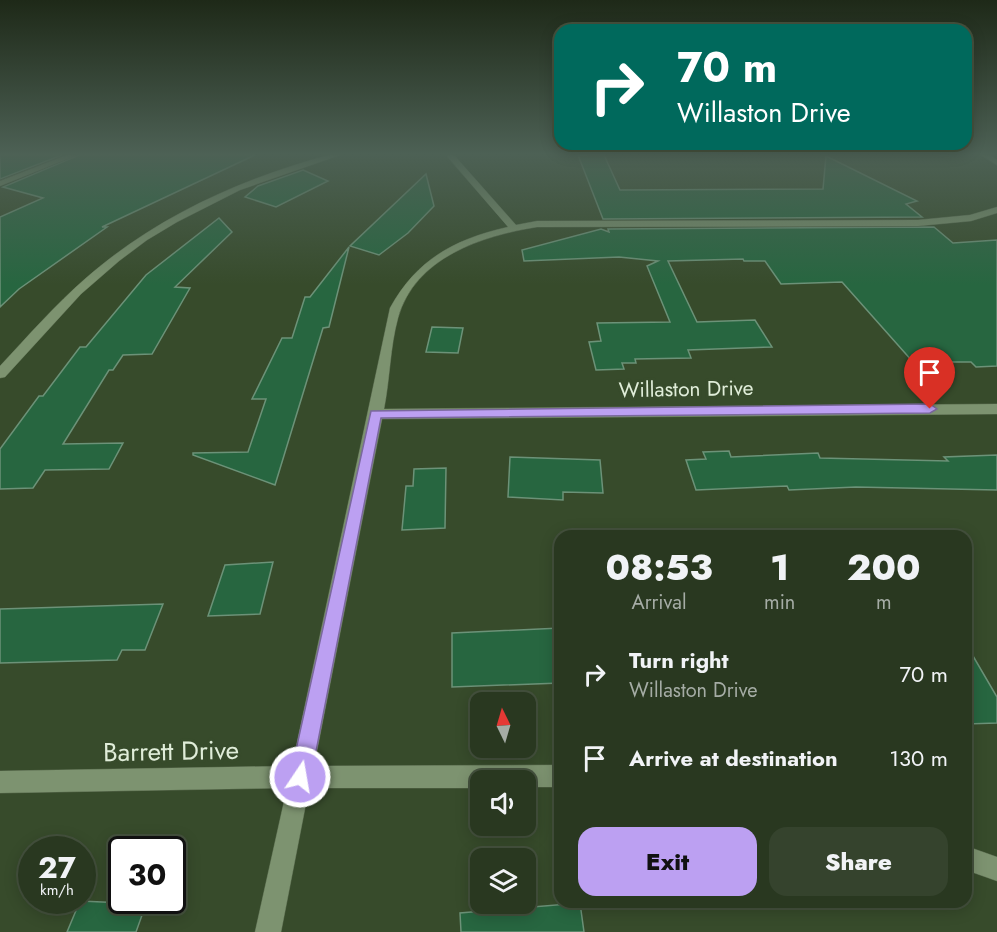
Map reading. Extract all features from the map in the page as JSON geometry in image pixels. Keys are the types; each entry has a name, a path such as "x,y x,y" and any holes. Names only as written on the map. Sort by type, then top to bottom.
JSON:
{"street":[{"path":"0,374 90,280 147,237 216,198"},
{"path":"488,198 513,228"},
{"path":"267,932 375,414 393,316 405,290 430,263 472,240 513,228 557,224 918,223 971,218 997,210"},
{"name":"Willaston Drive","path":"375,414 997,409"},
{"name":"Barrett Drive","path":"0,782 554,776"},
{"path":"972,860 997,869"}],"building":[{"path":"42,198 163,198 102,227 107,227 19,289 0,307 0,217"},
{"path":"250,198 293,198 276,207"},
{"path":"400,198 432,198 434,206 408,233 379,255 350,246"},
{"path":"595,198 912,198 917,201 906,204 922,217 603,219"},
{"path":"219,218 232,232 175,287 190,288 152,354 123,355 113,370 109,370 63,444 123,443 109,469 45,470 33,488 0,489 0,449 39,396 43,396 80,347 86,347 146,275"},
{"path":"934,227 953,243 997,240 997,366 976,367 971,362 913,362 842,282 781,284 765,261 744,261 743,259 668,261 697,322 755,320 772,347 688,350 691,358 635,359 636,363 622,363 624,369 596,370 589,342 601,341 597,323 670,322 647,266 658,261 619,257 524,261 522,250 601,229 609,232 608,229"},
{"path":"349,247 329,327 323,328 275,485 193,455 193,453 248,452 266,399 252,399 282,338 292,338 305,297 310,297"},
{"path":"432,327 463,328 458,353 426,352"},
{"path":"729,451 731,457 818,453 820,458 948,461 944,457 997,455 997,490 856,487 789,490 787,486 696,490 686,460 706,459 703,452"},
{"path":"510,457 600,460 603,493 563,492 563,500 508,497"},
{"path":"446,468 445,528 402,530 406,486 413,486 414,469"},
{"path":"273,562 260,614 208,616 225,565"},
{"path":"163,604 145,650 122,650 117,660 0,663 0,609"},
{"path":"554,628 554,683 452,687 452,633"},
{"path":"972,654 997,697 997,723 972,724"},
{"path":"96,902 108,902 108,914 142,914 136,932 67,932 75,914 96,914"},
{"path":"554,905 554,908 581,908 584,932 461,932 460,913 536,914 536,907"}],"route":[{"path":"300,777 375,414 930,409"}]}
